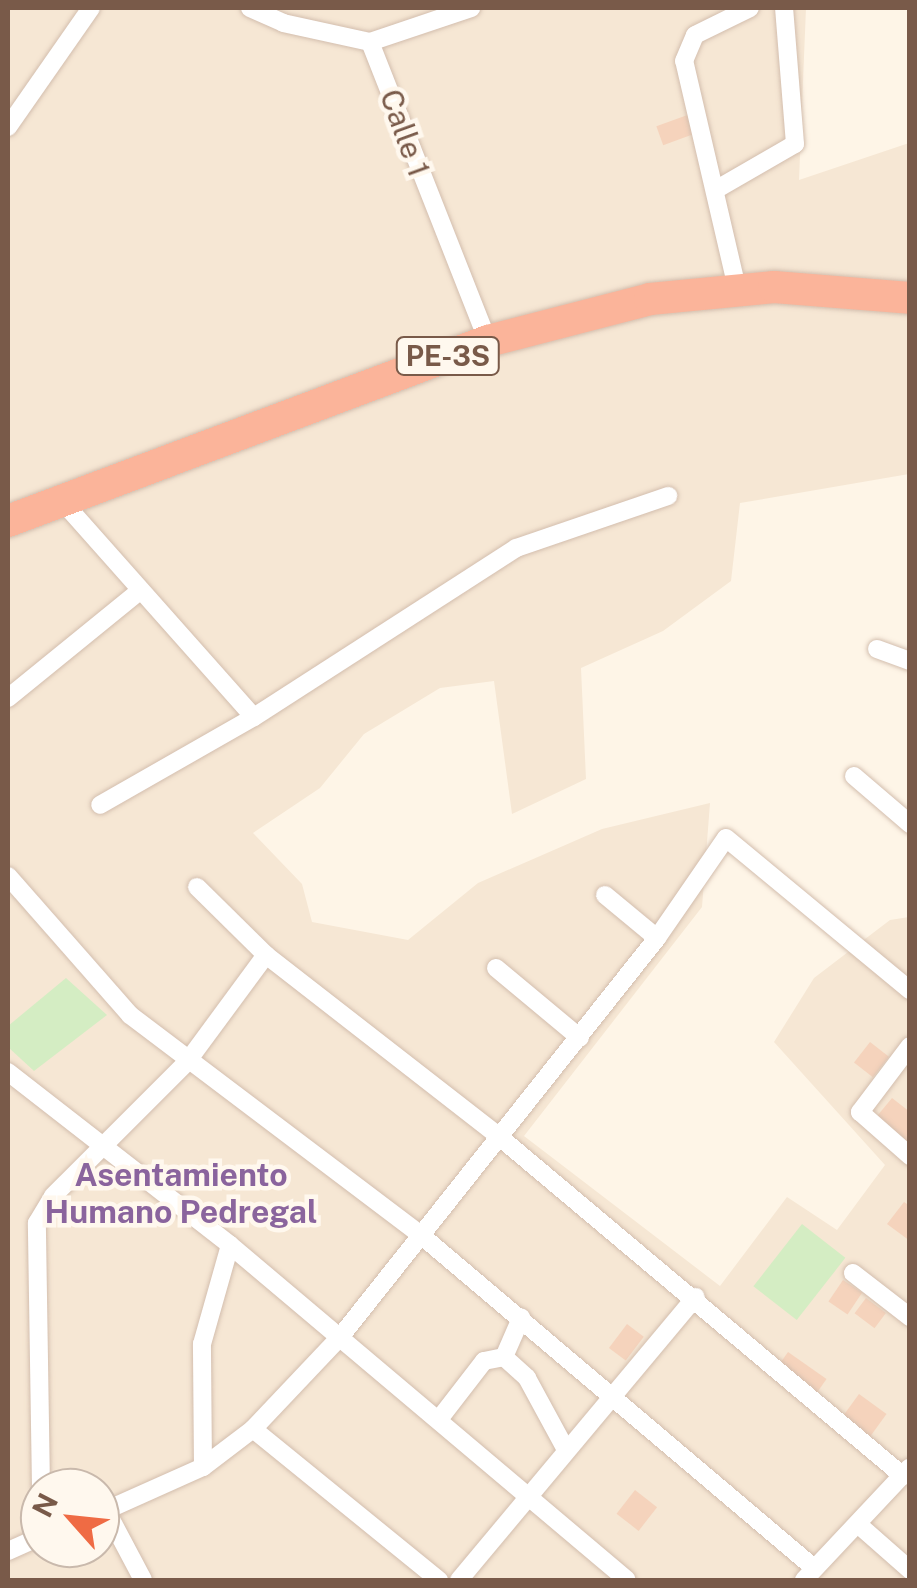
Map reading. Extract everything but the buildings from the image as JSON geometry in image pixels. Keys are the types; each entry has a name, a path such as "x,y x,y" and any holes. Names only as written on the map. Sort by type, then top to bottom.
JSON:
{"highway":[{"name":"PE-3S","path":"8,521 488,341 650,299 738,288 852,289 910,298"}],"street":[{"path":"8,127 88,8"},
{"path":"250,8 283,24 370,42 471,8"},
{"path":"738,288 684,61 695,36 750,8"},
{"path":"717,189 795,144 784,8"},
{"name":"Calle 1","path":"370,42 488,341"},
{"path":"100,805 254,718 516,548 668,496"},
{"path":"62,500 137,593 254,718"},
{"path":"8,698 137,593"},
{"path":"877,648 910,661"},
{"path":"854,776 910,824"},
{"path":"120,1504 203,1467 253,1428 341,1336 502,1139 658,938 726,838 910,990"},
{"path":"8,876 130,1015 187,1062 422,1236 616,1398 809,1574 860,1526 906,1472 502,1139 266,956 198,887"},
{"path":"605,895 658,938"},
{"path":"41,1468 37,1223 53,1196 105,1150 187,1062 266,956"},
{"path":"496,968 580,1038"},
{"path":"910,1046 860,1112 910,1156"},
{"path":"8,1072 230,1244 627,1580"},
{"path":"203,1467 202,1344 230,1244"},
{"path":"853,1273 910,1317"},
{"path":"459,1580 565,1448 616,1398 696,1298"},
{"path":"504,1357 521,1318"},
{"path":"440,1418 484,1361 504,1357"},
{"path":"504,1357 527,1378 565,1448"},
{"path":"253,1428 438,1580"},
{"path":"860,1526 910,1570"},
{"path":"120,1540 143,1580"}],"shaded area":[{"path":"8,8 806,8 799,180 909,143 909,474 740,503 731,581 663,631 581,668 586,779 512,814 494,681 440,688 364,734 320,788 253,833 302,884 312,922 408,940 478,883 602,829 710,803 702,907 524,1136 720,1286 787,1197 837,1230 885,1165 774,1042 814,978 890,920 909,917 909,1580 8,1580"}],"green space":[{"path":"66,978 107,1015 34,1071 8,1047 8,1026"},
{"path":"802,1224 845,1258 797,1320 753,1286"}],"district":[{"name":"Asentamiento Humano Pedregal","path":"181,1194"}]}
